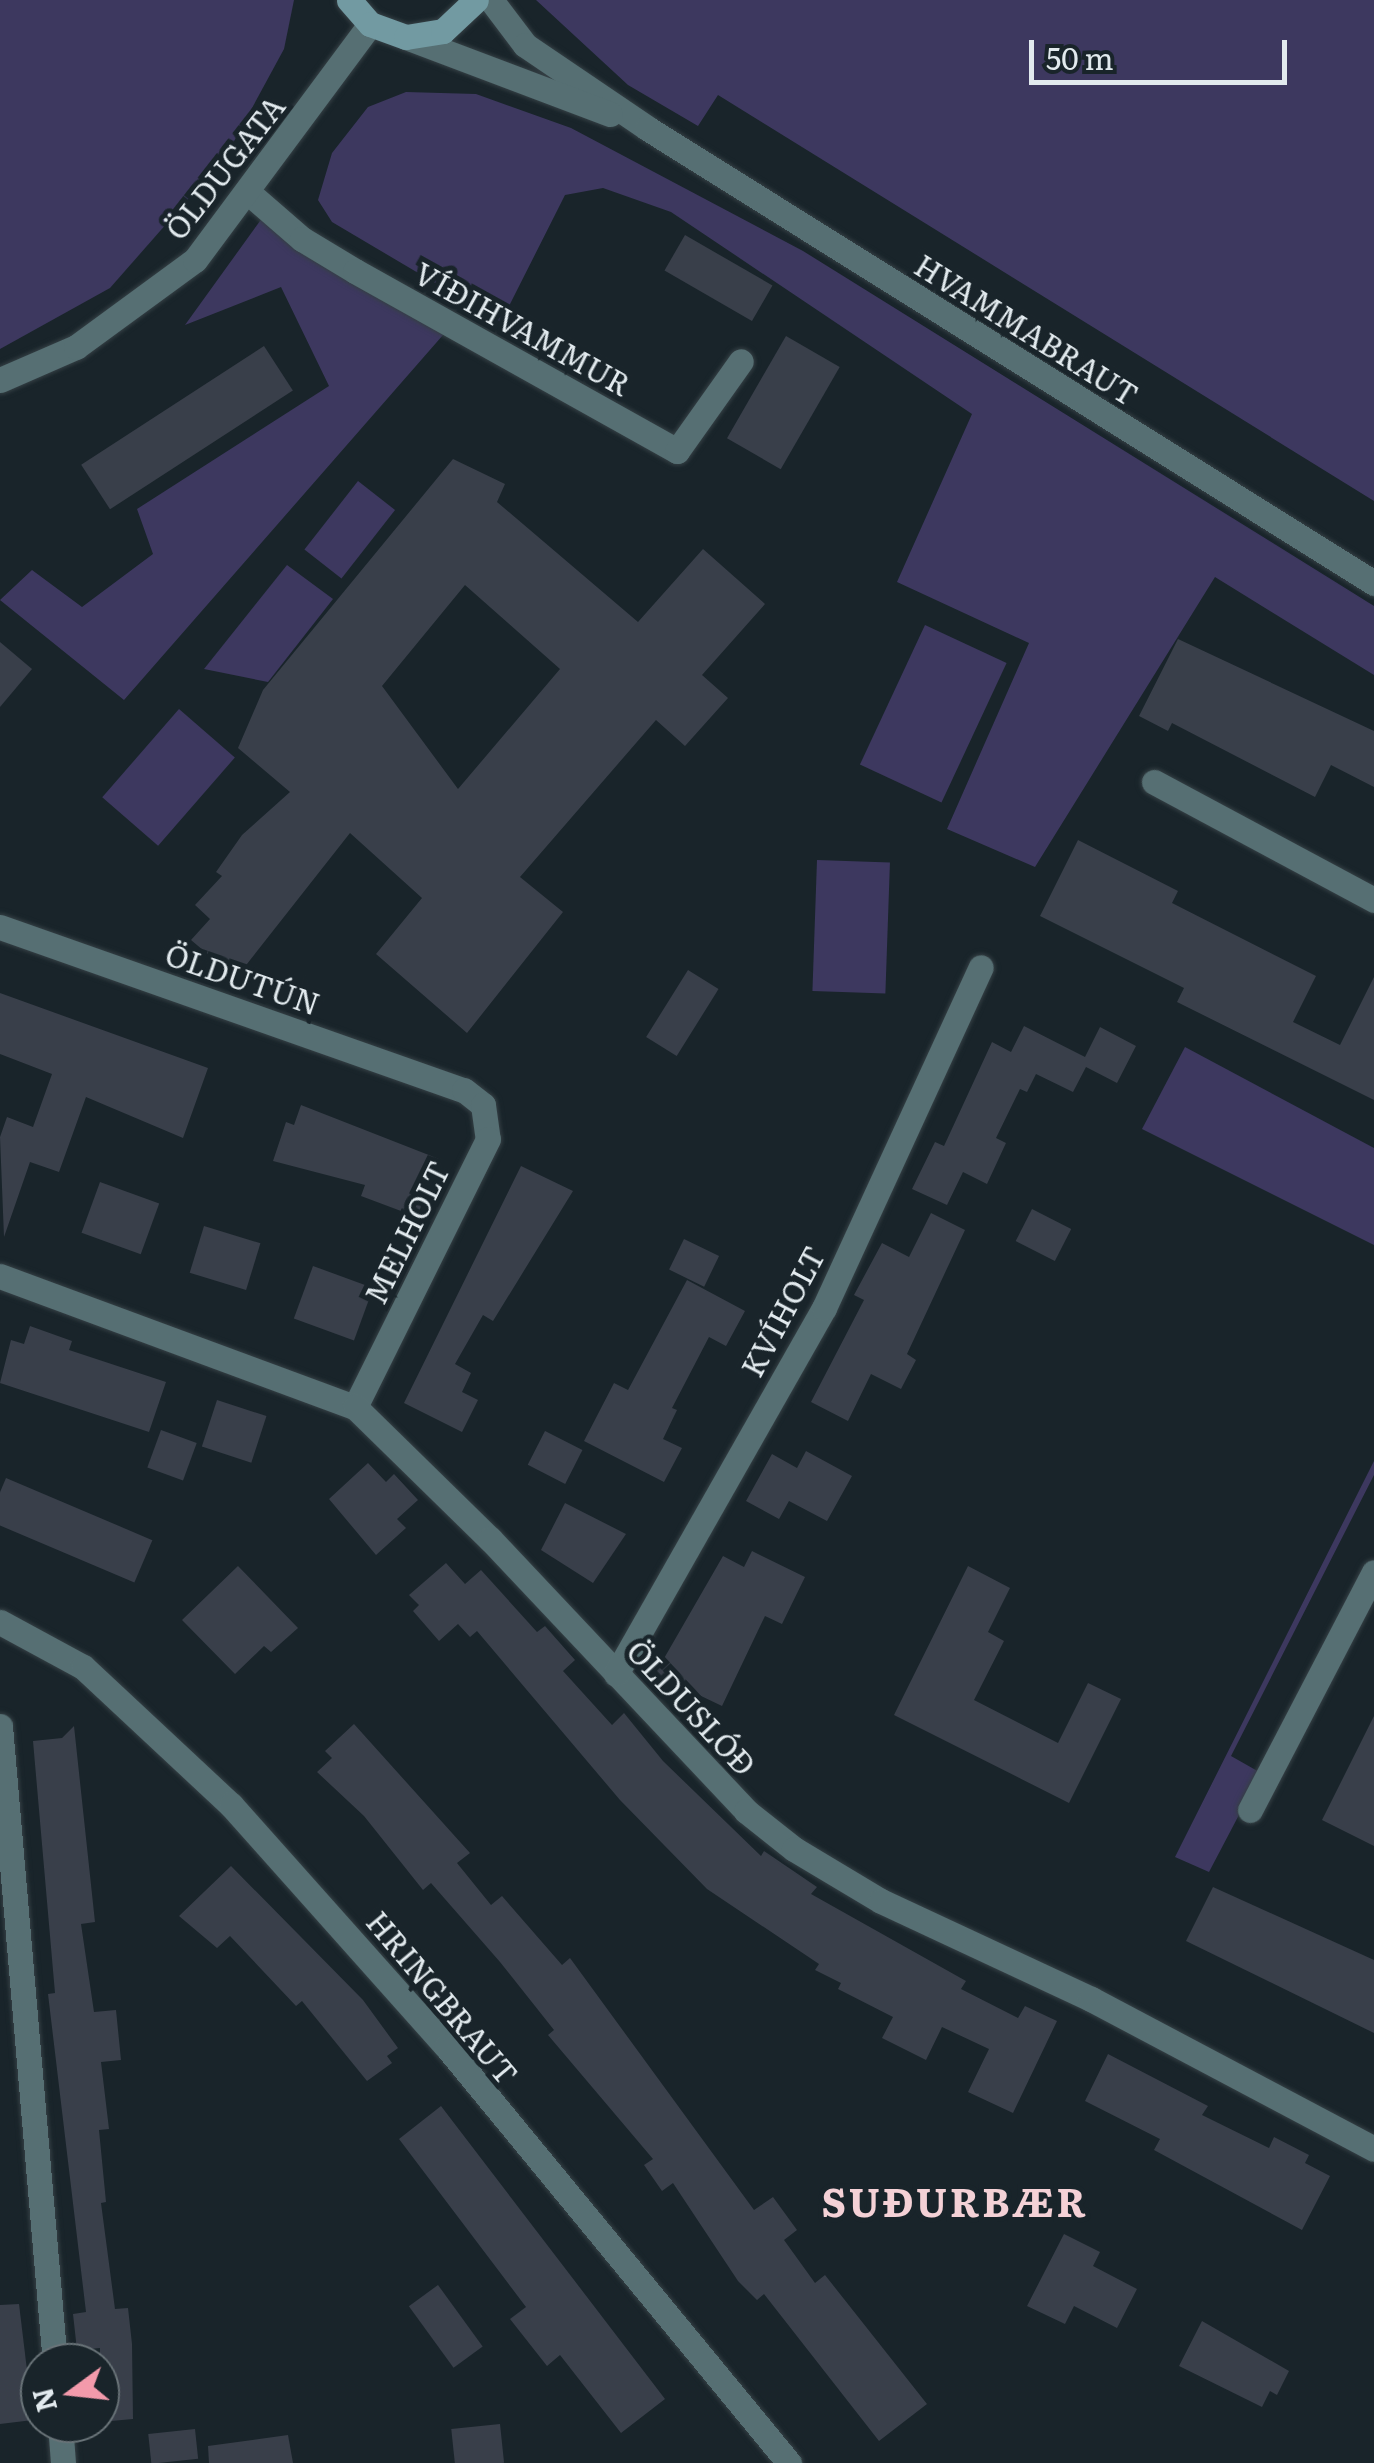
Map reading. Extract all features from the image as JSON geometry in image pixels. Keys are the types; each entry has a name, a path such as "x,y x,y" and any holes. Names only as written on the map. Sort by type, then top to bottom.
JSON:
{"main road":[{"path":"349,0 370,24 406,37 444,31 476,0"}],"street":[{"name":"HVAMMABRAUT","path":"492,0 525,45 647,128 1374,582"},
{"name":"ÖLDUGATA","path":"0,380 76,347 148,299 196,260 250,194 370,24"},
{"name":"HVAMMABRAUT","path":"406,37 647,128"},
{"name":"VÍÐIHVAMMUR","path":"250,194 342,263 677,450 741,360"},
{"path":"1154,782 1374,900"},
{"name":"ÖLDUTÚN","path":"0,927 464,1090"},
{"name":"KVÍHOLT","path":"616,1674 824,1308 981,967"},
{"name":"MELHOLT","path":"356,1407 488,1139 483,1105 464,1090"},
{"name":"ÖLDUSLÓÐ","path":"0,1276 356,1407 746,1811 794,1850 881,1900 1092,1999 1374,2149"},
{"path":"1250,1810 1374,1572"},
{"name":"HRINGBRAUT","path":"0,1622 84,1668 230,1805 410,2004 789,2463"},
{"path":"0,1726 53,2343"}],"shaded area":[{"path":"0,0 294,0 284,49 226,156 110,288 0,349"},
{"path":"536,0 1374,0 1374,501 718,95 698,126 628,85"},
{"path":"406,92 476,94 571,128 803,251 1374,606 1374,675 1215,577 1035,867 947,829 1029,643 897,582 972,414 671,212 603,188 565,195 501,322 332,222 318,200 332,153 368,107"},
{"path":"265,214 450,327 124,700 0,600 32,570 82,607 153,554 137,509 329,386 281,287 185,325"},
{"path":"358,481 395,510 341,578 304,550"},
{"path":"287,565 333,599 268,682 204,669"},
{"path":"925,625 1007,663 941,803 860,765"},
{"path":"179,709 235,758 158,846 102,797"},
{"path":"817,860 890,863 885,993 812,991"},
{"path":"1185,1047 1374,1148 1374,1245 1142,1129"},
{"path":"1374,1461 1374,1475 1231,1756 1261,1773 1209,1872 1175,1857"}],"building":[{"path":"685,235 772,286 752,321 664,271"},
{"path":"786,336 840,367 781,469 727,438"},
{"path":"264,346 293,390 110,509 81,465"},
{"path":"453,459 505,484 497,502 638,622 703,549 765,604 702,675 728,698 685,746 656,720 520,877 563,912 467,1033 376,954 422,898 350,833 236,978 191,940 210,919 195,905 222,876 216,872 242,835 290,792 238,748 263,690","holes":["465,585 560,669 458,789 382,686"]},
{"path":"1178,639 1374,731 1374,787 1331,765 1315,797 1172,723 1168,731 1139,716"},
{"path":"0,642 32,669 0,707"},
{"path":"1078,840 1178,891 1172,903 1316,976 1293,1022 1340,1045 1374,977 1374,1100 1177,1002 1184,988 1040,916"},
{"path":"688,970 719,989 677,1056 646,1037"},
{"path":"0,993 208,1068 183,1138 86,1097 59,1172 30,1162 4,1237 0,1137 7,1117 33,1127 52,1074 0,1054"},
{"path":"1024,1026 1085,1057 1100,1027 1136,1046 1117,1083 1086,1067 1073,1092 1036,1074 1027,1092 1020,1089 996,1138 1006,1143 987,1184 963,1172 947,1205 912,1189 935,1142 944,1146 992,1042 1011,1052"},
{"path":"301,1105 439,1159 417,1217 361,1196 365,1185 273,1161 286,1122 294,1125"},
{"path":"521,1166 573,1191 493,1321 483,1315 455,1364 471,1373 462,1392 478,1400 462,1432 404,1403"},
{"path":"100,1182 159,1204 141,1254 82,1233"},
{"path":"1032,1209 1071,1229 1055,1261 1016,1241"},
{"path":"931,1213 965,1230 907,1354 916,1360 901,1389 871,1374 848,1421 811,1402 864,1300 854,1295 882,1243 909,1257"},
{"path":"204,1226 260,1243 246,1290 190,1273"},
{"path":"684,1239 719,1256 704,1287 669,1270"},
{"path":"313,1266 373,1288 354,1341 294,1319"},
{"path":"687,1280 745,1311 726,1346 709,1337 672,1408 677,1410 663,1439 682,1448 664,1482 584,1441 614,1383 628,1390"},
{"path":"30,1326 72,1341 69,1350 166,1382 149,1432 0,1383 11,1340 24,1344"},
{"path":"217,1400 266,1416 251,1463 202,1447"},
{"path":"161,1430 197,1443 183,1481 147,1468"},
{"path":"545,1431 582,1450 565,1484 528,1465"},
{"path":"806,1451 852,1476 827,1521 789,1501 779,1519 746,1501 772,1454 797,1468"},
{"path":"368,1463 386,1482 394,1474 418,1500 397,1519 406,1528 376,1555 329,1499"},
{"path":"6,1478 152,1540 134,1582 0,1525 0,1492"},
{"path":"565,1503 626,1534 593,1583 541,1550"},
{"path":"752,1551 805,1577 782,1624 765,1616 722,1706 655,1674 723,1556 744,1567"},
{"path":"446,1563 465,1584 481,1570 537,1632 545,1626 575,1660 563,1671 612,1725 624,1713 663,1761 761,1856 764,1851 817,1887 811,1894 966,1981 961,1989 1018,2018 1025,2006 1057,2021 1013,2113 968,2092 989,2049 942,2027 926,2060 882,2038 893,2017 838,1989 841,1983 815,1970 819,1964 707,1889 620,1800 477,1631 470,1637 458,1624 439,1641 413,1611 419,1605 409,1595"},
{"path":"238,1566 298,1628 271,1652 264,1646 235,1674 182,1620"},
{"path":"968,1566 1010,1588 988,1632 1004,1641 974,1700 1058,1743 1088,1683 1121,1699 1069,1803 894,1715"},
{"path":"1374,1716 1374,1846 1322,1820"},
{"path":"354,1724 470,1853 457,1863 491,1905 502,1896 562,1965 570,1958 754,2210 773,2197 797,2230 784,2240 815,2283 825,2275 927,2404 879,2441 764,2294 757,2300 738,2281 673,2183 662,2191 644,2165 653,2159 548,2035 554,2030 500,1962 431,1883 423,1890 364,1816 317,1772 332,1758 325,1751"},
{"path":"74,1726 95,1922 81,1924 94,2012 116,2010 121,2060 101,2062 109,2129 99,2130 106,2202 101,2203 115,2309 128,2308 133,2419 120,2420 120,2343 76,2343 73,2314 86,2312 48,1994 55,1993 33,1741 62,1738"},
{"path":"231,1866 363,2000 398,2048 387,2056 392,2063 367,2081 302,2001 296,2006 230,1936 217,1948 179,1916"},
{"path":"1213,1887 1374,1960 1374,2033 1186,1941"},
{"path":"1108,2054 1208,2106 1202,2115 1269,2148 1274,2137 1309,2155 1305,2163 1330,2176 1302,2230 1154,2150 1160,2139 1085,2101"},
{"path":"441,2106 665,2399 621,2433 560,2355 547,2366 510,2319 526,2307 399,2139"},
{"path":"1064,2234 1100,2252 1093,2266 1137,2289 1117,2328 1074,2306 1065,2324 1027,2306"},
{"path":"438,2285 483,2346 454,2368 409,2306"},
{"path":"19,2304 24,2343 20,2343 20,2422 0,2424 0,2305"},
{"path":"1202,2321 1289,2371 1277,2395 1270,2391 1262,2407 1179,2366"},
{"path":"500,2424 504,2463 455,2463 451,2429"},
{"path":"195,2429 198,2459 151,2463 148,2434"},
{"path":"288,2435 293,2463 209,2463 208,2446"}],"district":[{"name":"SUÐURBÆR","path":"955,2200"}]}
